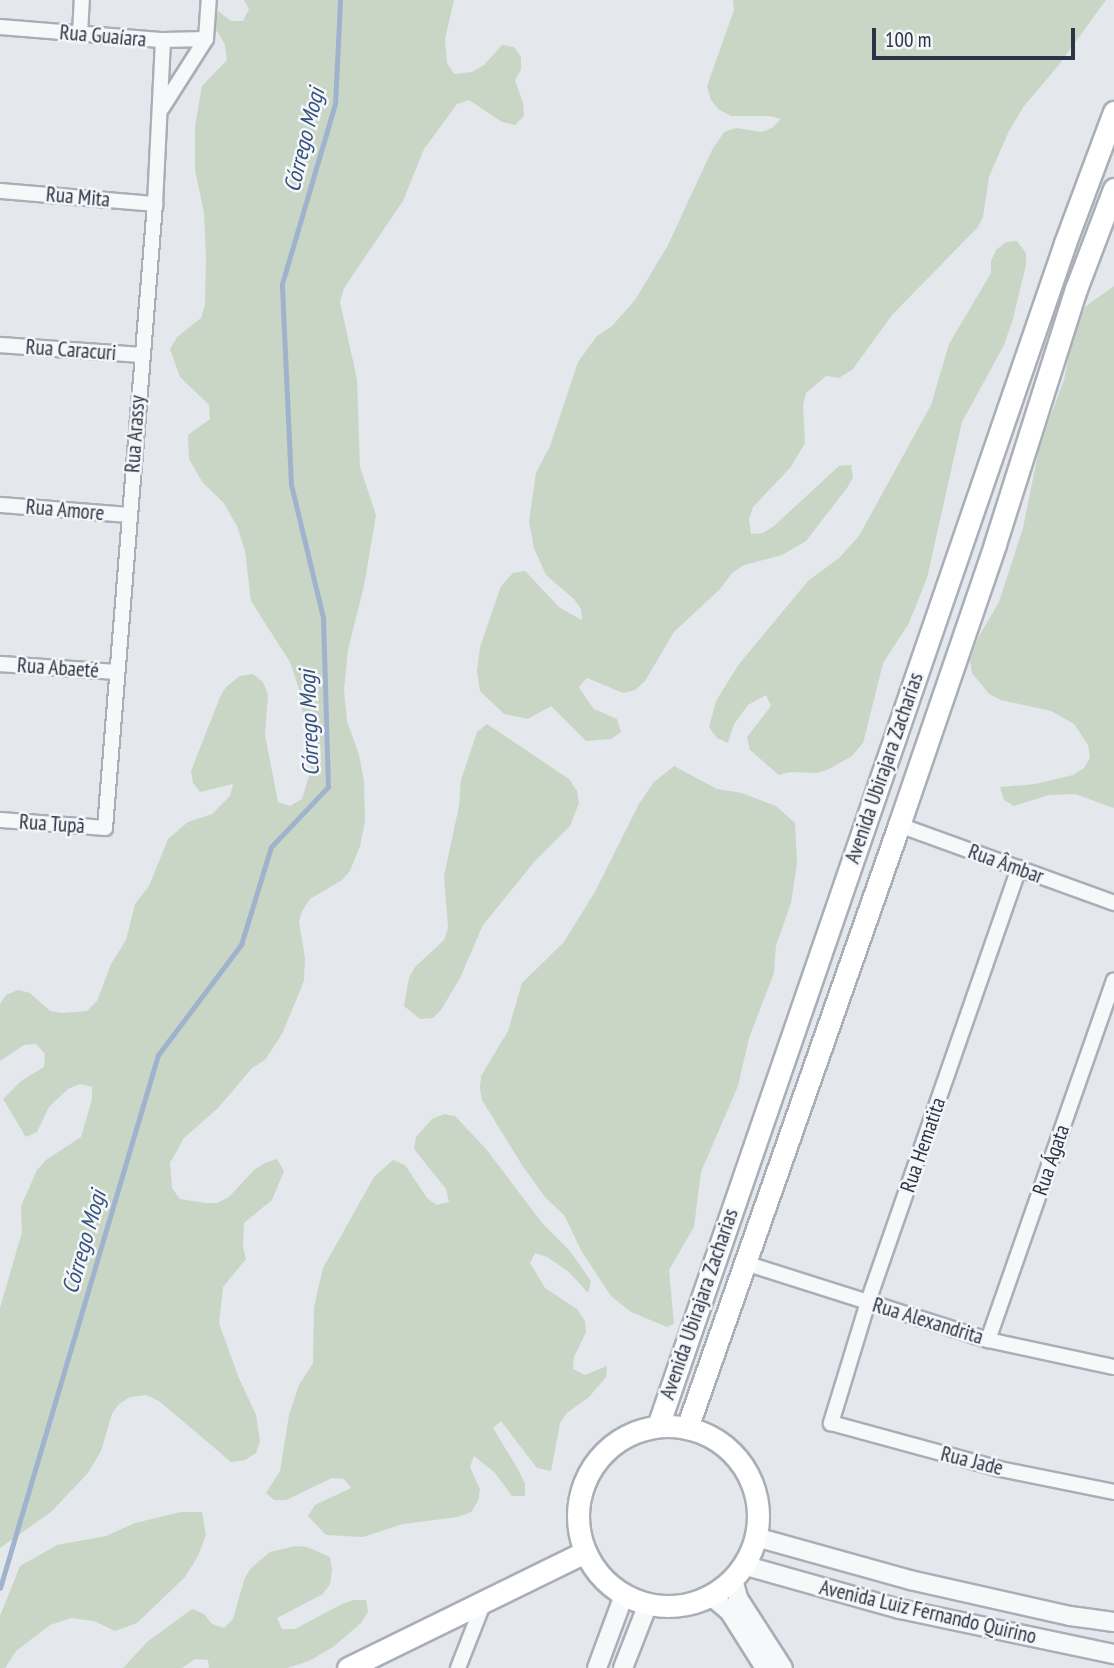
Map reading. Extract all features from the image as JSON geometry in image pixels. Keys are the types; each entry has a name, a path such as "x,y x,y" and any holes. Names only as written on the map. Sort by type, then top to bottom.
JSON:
{"main road":[{"name":"Avenida Ubirajara Zacharias","path":"658,1426 1065,243 1114,111"},
{"name":"Avenida Ubirajara Zacharias","path":"687,1428 899,825 995,544 1076,289 1114,189"},
{"path":"658,1426 687,1428 709,1436 729,1450 744,1469 754,1490 758,1514 756,1538 738,1572 711,1596 670,1607 648,1604 624,1595 601,1576 585,1552 578,1513 587,1475 612,1444 629,1434 658,1426"},
{"path":"348,1668 486,1598 585,1552"}],"street":[{"path":"80,34 82,0"},
{"path":"161,110 206,39 209,0"},
{"name":"Rua Guaíara","path":"0,27 163,40 206,39"},
{"name":"Rua Arassy","path":"104,828 155,204 163,40"},
{"name":"Rua Mita","path":"0,191 155,204"},
{"name":"Rua Caracuri","path":"0,345 142,355"},
{"name":"Rua Amore","path":"0,505 129,515"},
{"name":"Rua Abaeté","path":"0,664 117,672"},
{"name":"Rua Tupã","path":"0,820 104,828"},
{"name":"Rua Âmbar","path":"899,825 1114,903"},
{"name":"Rua Hematita","path":"831,1423 868,1302 1019,868"},
{"name":"Rua Ágata","path":"988,1340 1114,981"},
{"name":"Rua Alexandrita","path":"745,1263 988,1340 1114,1367"},
{"name":"Rua Jade","path":"831,1423 1000,1469 1114,1492"},
{"name":"Avenida Luiz Fernando Quirino","path":"756,1538 910,1580 1059,1613 1114,1622"},
{"path":"738,1572 737,1598 783,1668"},
{"name":"Avenida Luiz Fernando Quirino","path":"738,1572 1114,1654"},
{"path":"597,1668 624,1595"},
{"path":"711,1596 729,1611 765,1668"},
{"path":"458,1668 486,1598"},
{"path":"623,1668 648,1604"},
{"path":"1051,1642 1052,1622 1059,1613"}],"green space":[{"path":"244,0 454,0 445,39 447,63 454,74 472,72 484,65 502,45 514,47 521,57 521,70 515,80 523,103 524,116 515,125 502,122 469,100 457,104 424,149 403,201 344,288 340,302 357,379 360,467 376,515 364,586 348,650 344,690 347,721 359,755 364,781 365,821 360,846 350,871 342,880 310,899 302,911 299,922 305,958 304,981 282,1034 265,1060 252,1068 218,1108 184,1138 170,1163 172,1188 180,1199 205,1203 217,1203 229,1197 254,1170 265,1163 277,1159 284,1171 272,1200 244,1223 243,1247 246,1259 223,1287 219,1323 238,1376 256,1415 260,1441 256,1453 245,1460 231,1462 159,1401 146,1395 130,1397 119,1404 112,1414 101,1451 88,1473 51,1512 0,1548 0,1308 22,1232 21,1206 37,1170 46,1160 81,1137 92,1099 92,1087 80,1084 68,1089 49,1107 37,1132 26,1137 3,1099 21,1081 44,1067 45,1054 36,1044 24,1045 0,1061 0,1004 6,995 18,990 30,993 50,1011 62,1013 87,1011 97,1001 111,964 126,940 135,904 149,886 168,839 188,822 212,814 230,796 233,784 200,792 193,783 191,771 220,697 226,687 240,676 253,674 263,682 268,695 265,735 278,802 290,806 302,799 311,769 299,689 290,662 251,601 245,551 237,526 223,502 203,483 189,459 188,435 210,419 209,405 180,377 170,349 177,337 201,318 205,304 204,213 195,170 195,126 202,86 227,60 225,45 218,32 211,29 214,8 231,21 243,21 249,9"},
{"path":"733,0 1106,0 1058,66 1024,106 1009,131 989,177 983,217 977,228 892,315 853,369 839,378 826,376 806,393 803,405 805,443 791,467 753,507 749,520 751,534 763,533 774,526 839,466 851,465 853,478 847,488 806,541 782,555 744,565 732,573 720,589 674,632 645,681 635,690 623,693 587,678 579,687 594,709 617,719 621,732 611,739 586,741 551,706 528,719 504,714 480,691 477,671 480,647 501,586 513,573 525,571 560,608 582,620 581,609 574,599 546,575 534,548 529,521 536,473 550,446 578,362 597,336 612,326 635,300 667,247 712,150 724,132 736,128 761,132 772,128 781,119 770,116 731,116 718,109 711,100 707,86 734,10"},
{"path":"1017,241 1026,253 1026,265 1013,319 1004,345 962,422 927,578 909,623 883,663 863,743 852,756 829,769 817,773 790,772 779,775 750,750 747,737 771,706 766,695 748,705 734,724 728,743 717,738 709,727 716,701 739,664 808,581 839,558 859,536 931,405 949,344 991,273 991,261 996,250 1006,242"},
{"path":"1114,286 1114,808 1075,794 1049,795 1014,806 1004,800 1000,787 1035,784 1073,775 1084,768 1090,758 1088,745 1074,724 1051,711 1001,700 989,694 972,673 970,660 979,636 999,602 1023,528 1040,444 1064,380 1074,328 1086,306"},
{"path":"487,724 569,779 577,791 579,803 570,826 535,861 483,925 460,978 441,1010 433,1018 420,1019 404,1006 409,978 415,967 444,940 448,928 444,876 459,806 461,780 477,732"},
{"path":"674,766 717,789 742,793 776,806 795,823 797,864 791,903 776,946 774,973 749,1038 738,1086 701,1172 694,1227 669,1270 674,1324 667,1327 631,1312 611,1296 582,1252 564,1215 545,1197 522,1165 482,1100 480,1088 481,1076 508,1031 522,983 564,942 596,890 639,804 653,783"},
{"path":"444,1114 455,1116 486,1149 543,1224 570,1251 591,1281 588,1293 569,1272 547,1257 535,1253 530,1263 545,1288 577,1309 585,1321 586,1332 574,1357 573,1369 585,1375 607,1366 606,1377 589,1397 567,1413 560,1423 551,1471 537,1468 501,1421 493,1428 519,1471 525,1484 525,1496 512,1496 495,1473 474,1456 470,1467 480,1489 478,1501 471,1512 458,1517 403,1524 363,1537 326,1535 308,1516 315,1505 351,1488 344,1479 332,1478 286,1500 274,1500 266,1493 280,1471 289,1415 299,1385 313,1363 314,1307 323,1268 374,1177 393,1160 405,1165 427,1198 437,1205 449,1202 446,1189 414,1149 416,1137 432,1119"},
{"path":"181,1512 202,1512 206,1535 198,1556 185,1577 137,1623 115,1631 94,1621 71,1618 50,1625 16,1651 5,1668 0,1668 0,1616 20,1566 57,1545 106,1536 135,1523"},
{"path":"295,1546 307,1547 330,1557 330,1584 323,1594 277,1618 282,1629 295,1629 353,1600 366,1600 368,1612 361,1623 333,1647 309,1661 287,1668 209,1668 208,1660 195,1659 182,1668 123,1668 147,1642 192,1609 204,1614 212,1624 224,1628 233,1619 244,1580 250,1569 270,1552"}],"waterway":[{"name":"Córrego Mogi","path":"0,1588 158,1055 241,945 271,847 328,787 323,618 291,485 282,284 335,104 340,0"}]}
